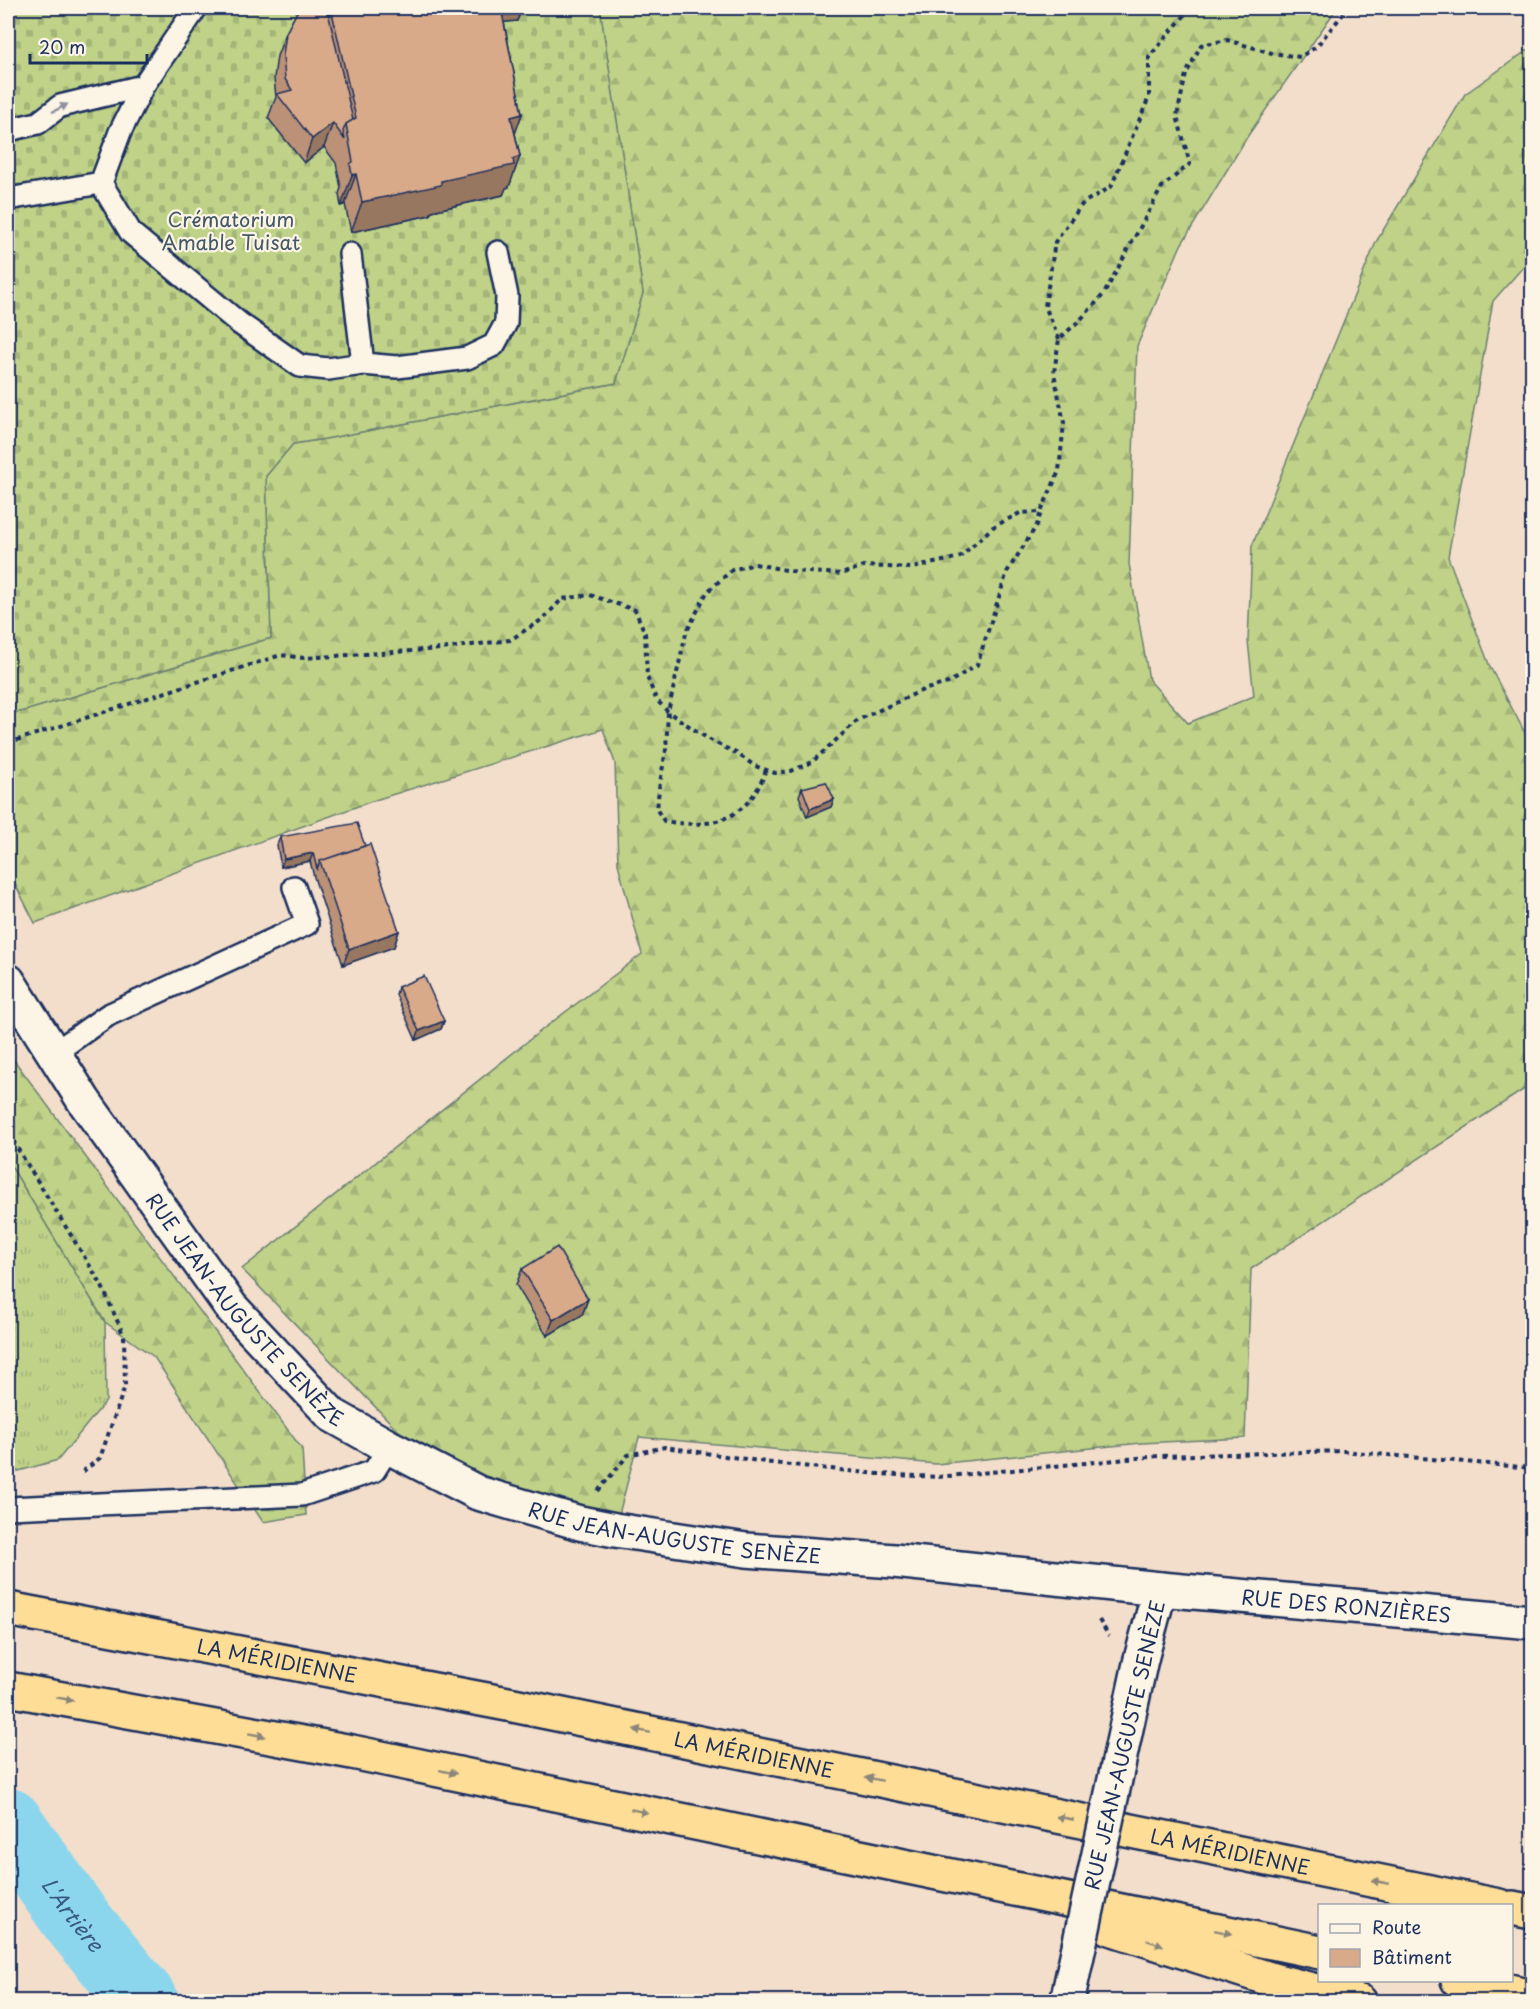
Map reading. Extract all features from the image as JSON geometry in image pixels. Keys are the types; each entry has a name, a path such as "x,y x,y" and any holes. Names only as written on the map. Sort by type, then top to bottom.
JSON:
{"highway":[{"name":"LA MÉRIDIENNE","path":"8,1609 513,1705 1494,1904"},
{"path":"8,1689 364,1755 1318,1952"},
{"path":"939,1874 1273,1980 1360,2001"},
{"path":"1513,1908 1533,1912"},
{"path":"1468,1982 1533,1995"}],"street":[{"name":"RUE JEAN-AUGUSTE SENÈZE","path":"8,981 84,1101 231,1307 332,1415 389,1448 478,1493 580,1523 746,1550 894,1560 1160,1588 1141,1659 1067,2001"},
{"name":"RUE DES RONZIÈRES","path":"1160,1588 1533,1622"}],"lane":[{"path":"101,183 120,132 143,86 196,8"},
{"path":"8,130 38,123 60,106 143,86"},
{"path":"8,199 101,183"},
{"path":"101,183 131,233 239,323 300,366 328,369 363,364 398,367 467,358 494,345 506,323 507,296 498,252"},
{"path":"350,254 363,364"},
{"path":"54,1053 108,1015 307,924 294,887"},
{"path":"8,1508 303,1495 374,1471 389,1448"}],"path":[{"path":"8,743 281,655 304,658 441,649 510,640 543,619 562,599 590,595 635,610 645,633 647,677 656,699 668,712 755,766 776,773 791,771 812,762 858,720 923,690 948,683 977,665 1007,572 1037,525 1059,471 1064,423 1054,374 1059,339 1045,306 1055,242 1083,202 1111,187 1149,97 1149,57 1191,8"},
{"path":"1059,339 1104,294 1162,187 1190,164 1177,116 1186,74 1201,45 1227,40 1272,53 1300,57 1316,46 1348,8"},
{"path":"766,770 761,784 750,801 737,813 708,824 664,821 657,810 658,788 666,750 668,712 686,633 707,592 732,570 755,564 791,571 842,574 863,566 913,568 960,557 993,527 1020,513 1041,512"},
{"path":"8,1133 101,1284 124,1336 125,1386 100,1458 34,1507"},
{"path":"580,1523 600,1486 627,1455 665,1447 772,1463 878,1474 938,1477 1159,1456 1343,1451 1533,1468"}],"green space":[{"name":"Crématorium Amable Tuisat","path":"8,8 600,8 643,293 616,383 293,444 266,476 271,638 8,714"},
{"path":"600,8 1337,8 1249,134 1181,245 1137,346 1129,564 1149,680 1188,723 1254,696 1248,641 1252,546 1376,242 1465,94 1532,47 1532,257 1493,301 1448,557 1490,667 1532,746 1532,1084 1251,1269 1245,1438 1141,1443 936,1464 639,1437 615,1530 418,1451 242,1269 543,1029 642,954 618,864 615,763 603,729 372,801 35,923 8,870 8,714 271,638 266,476 293,444 616,383 643,293"},
{"path":"8,1052 302,1449 306,1515 263,1522 154,1357 105,1322 8,1161"},
{"path":"8,1161 105,1322 106,1401 58,1460 8,1474"}],"building":[{"path":"299,8 327,8 353,120 346,124 343,131 345,140 333,123 312,139 277,94 292,90 285,79 283,55 286,33"},
{"path":"331,8 501,8 522,114 511,117 520,156 513,159 514,165 441,181 441,185 362,202 356,174 352,175 350,164 353,162 346,124 356,118"},
{"path":"826,782 834,799 810,809 802,788"},
{"path":"357,823 365,846 320,861 317,869 313,853 284,859 280,837"},
{"path":"370,844 399,931 349,949 320,861"},
{"path":"424,976 444,1021 419,1031 398,987"},
{"path":"557,1247 588,1299 553,1320 522,1269"}],"waterway":[{"name":"L'Artière","path":"8,1823 75,1918 144,2002"}]}
